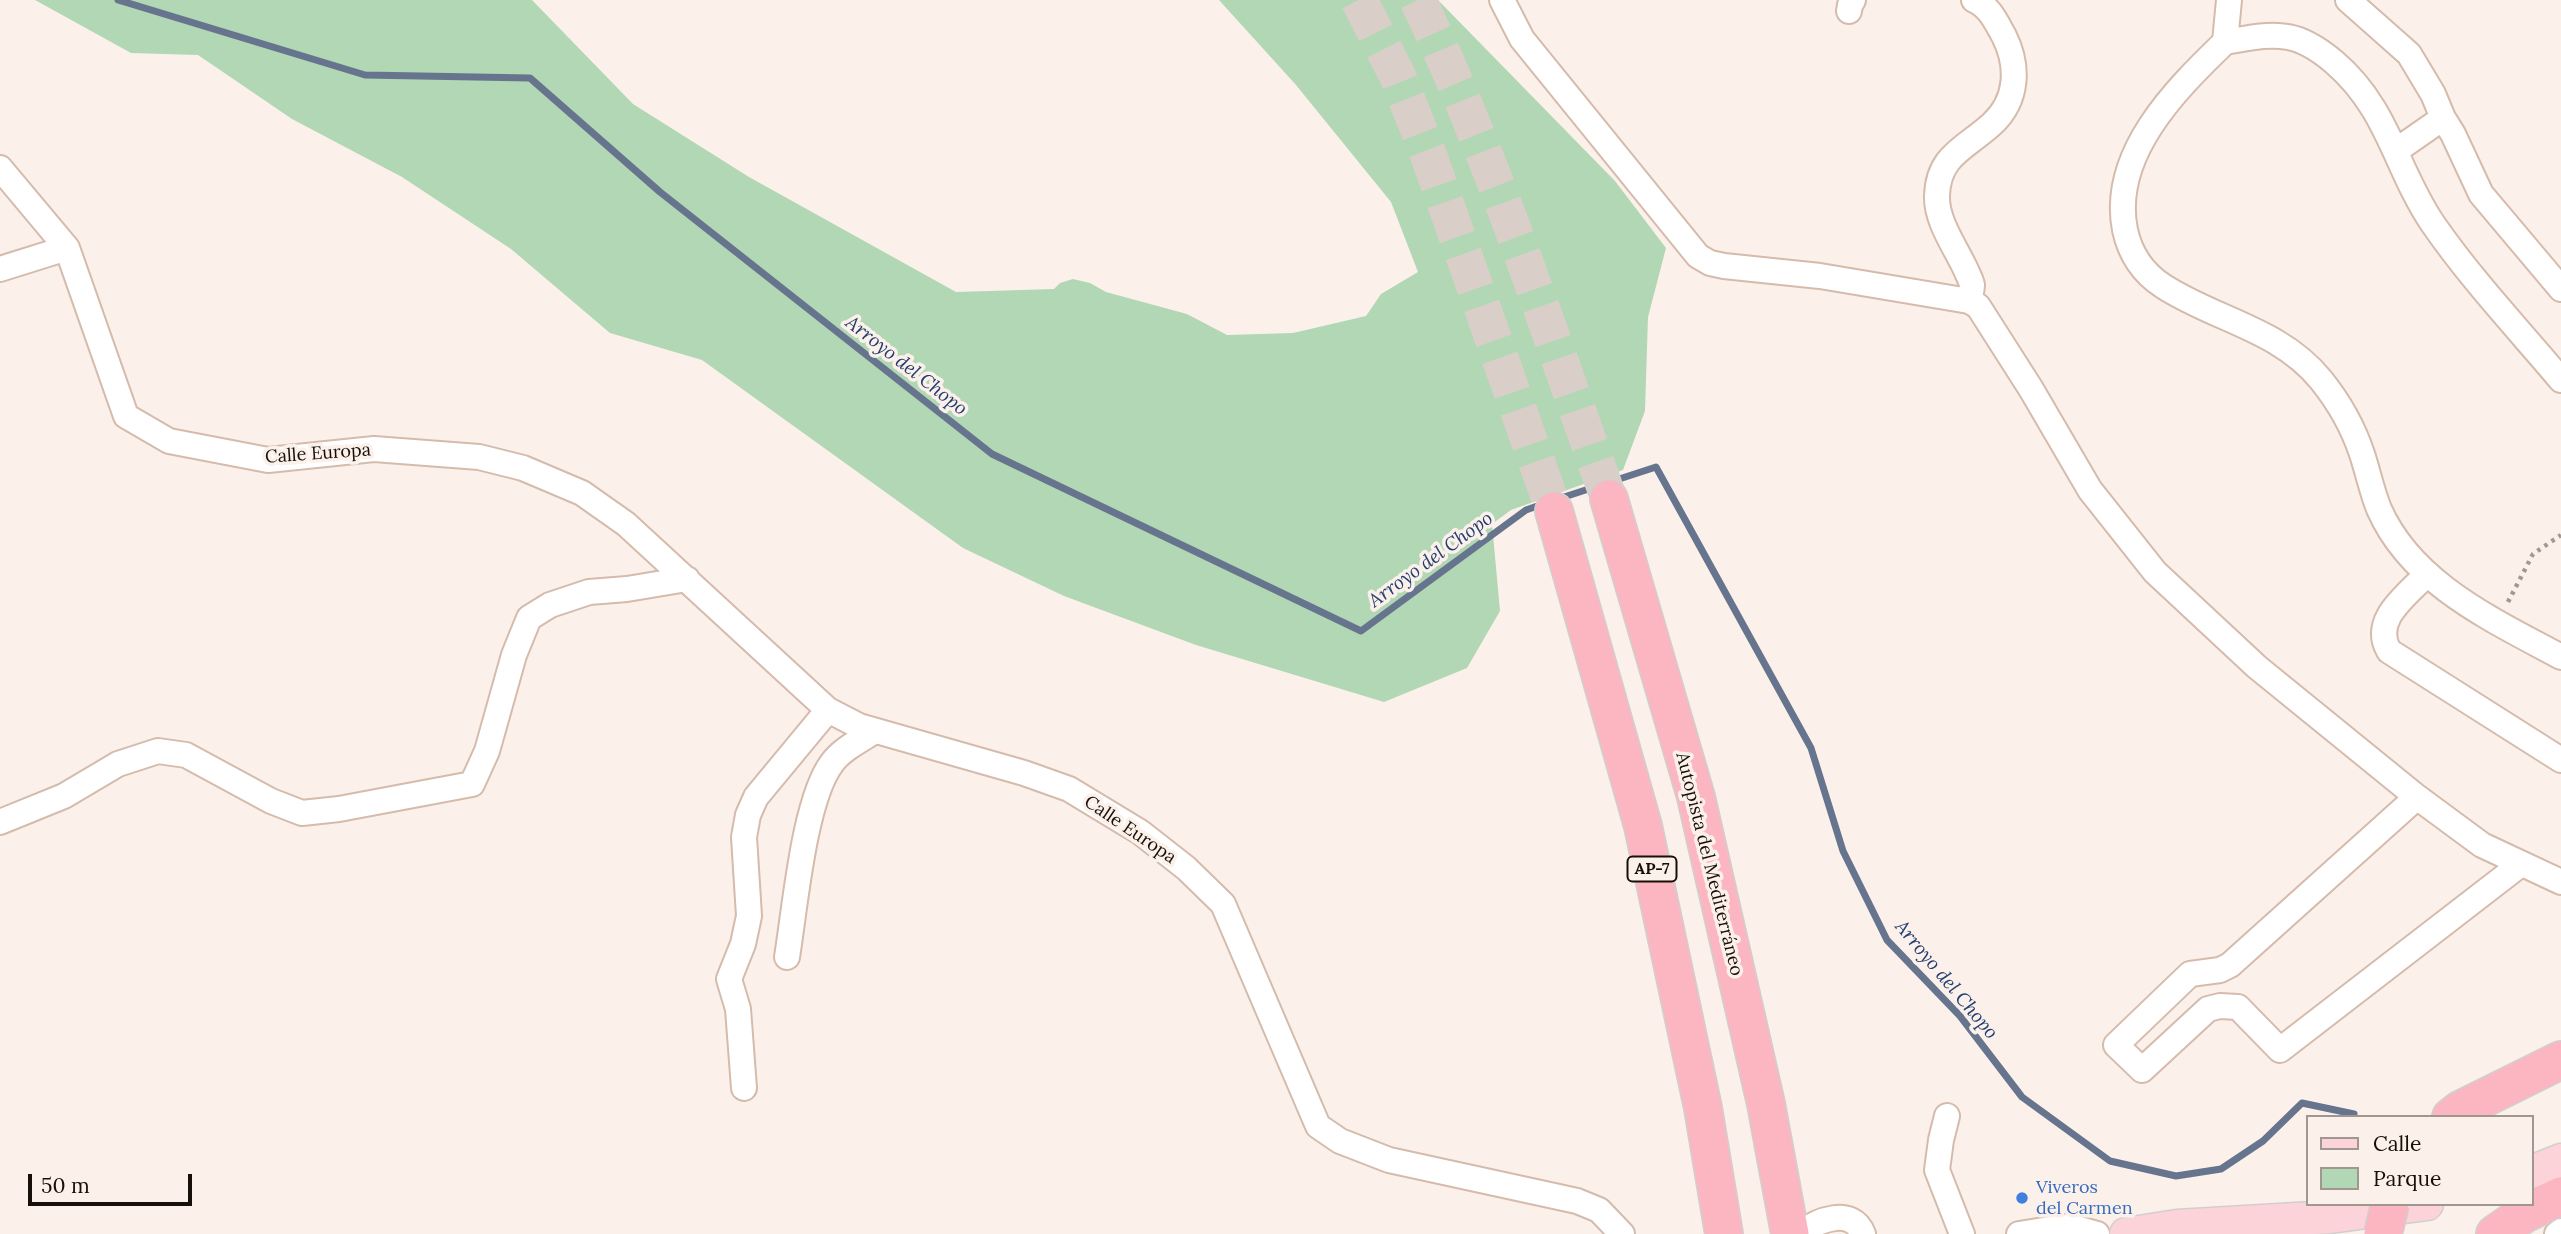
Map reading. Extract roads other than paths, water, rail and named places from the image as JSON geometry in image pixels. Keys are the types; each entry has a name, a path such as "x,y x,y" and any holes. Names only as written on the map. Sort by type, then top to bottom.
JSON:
{"highway":[{"name":"Autopista del Mediterráneo","path":"1609,499 1696,797 1793,1228"},
{"name":"AP-7","path":"1554,511 1643,826 1703,1108 1724,1234"},
{"path":"2454,1115 2561,1060"},
{"path":"2495,1234 2524,1214 2561,1196"},
{"path":"2383,1234 2390,1206"}],"main road":[{"path":"2533,1171 2561,1160"},
{"path":"2126,1234 2177,1226 2330,1217 2412,1206"}],"street":[{"path":"1502,0 1522,39 1698,256 1710,263 1724,266 1820,276 1969,301 1978,306 2031,389 2090,490 2155,572 2257,667 2417,797 2483,845 2561,883"},
{"path":"1969,301 1972,283 1941,220 1936,200 1938,180 1947,162 1961,147 1993,123 2005,108 2013,90 2015,71 2012,52 1998,25 1990,12 1974,0"},
{"path":"2225,42 2229,0"},
{"path":"2348,0 2409,54 2433,94 2481,194 2561,289"},
{"path":"2561,380 2450,248 2421,207 2396,150 2363,91 2323,53 2292,37 2225,42 2191,75 2163,110 2132,159 2125,182 2122,212 2128,246 2141,265 2161,285 2277,341 2320,378 2340,407 2361,450 2379,509 2396,541 2426,575 2496,621 2561,657"},
{"path":"2396,150 2443,118"},
{"path":"0,169 67,248 0,269"},
{"name":"Calle Europa","path":"67,248 126,416 169,440 268,460 374,449 480,457 523,468 582,493 626,524 828,710 859,726 1024,772 1069,789 1140,832 1186,868 1223,905 1318,1126 1340,1141 1389,1160 1577,1201 1599,1210 1622,1234"},
{"path":"2426,575 2384,623 2382,640 2389,651 2561,760"},
{"path":"0,822 64,796 118,764 158,751 186,755 271,801 302,813 339,809 472,784 487,751 514,655 529,618 550,605 589,592 687,579"},
{"path":"744,1087 738,1009 729,979 743,944 749,916 744,837 748,815 756,796 828,710"},
{"path":"787,957 809,823 822,783 832,763 846,749 876,731"},
{"path":"2417,797 2230,965 2220,970 2190,974 2116,1045 2142,1070 2208,1009 2228,1005 2238,1007 2280,1050 2521,864"},
{"path":"1947,1116 1937,1170 1962,1234"},
{"path":"1793,1228 1843,1217 1856,1223 1863,1234"},
{"path":"2018,1234 2068,1226 2097,1234"}],"waterway":[{"name":"Arroyo del Chopo","path":"118,0 365,75 530,78 660,192 992,454 1361,631 1526,510 1543,504"},
{"name":"Arroyo del Chopo","path":"1558,499 1656,467 1811,748 1843,851 1887,940 1960,1016 2022,1097 2110,1161 2176,1176 2221,1169 2263,1141 2302,1103 2354,1114"}],"tunnel":[{"path":"1359,0 1398,77 1427,151 1554,511"},
{"path":"1418,0 1496,184 1609,499"}],"place":[{"name":"Viveros del Carmen","path":"2022,1198"}]}
